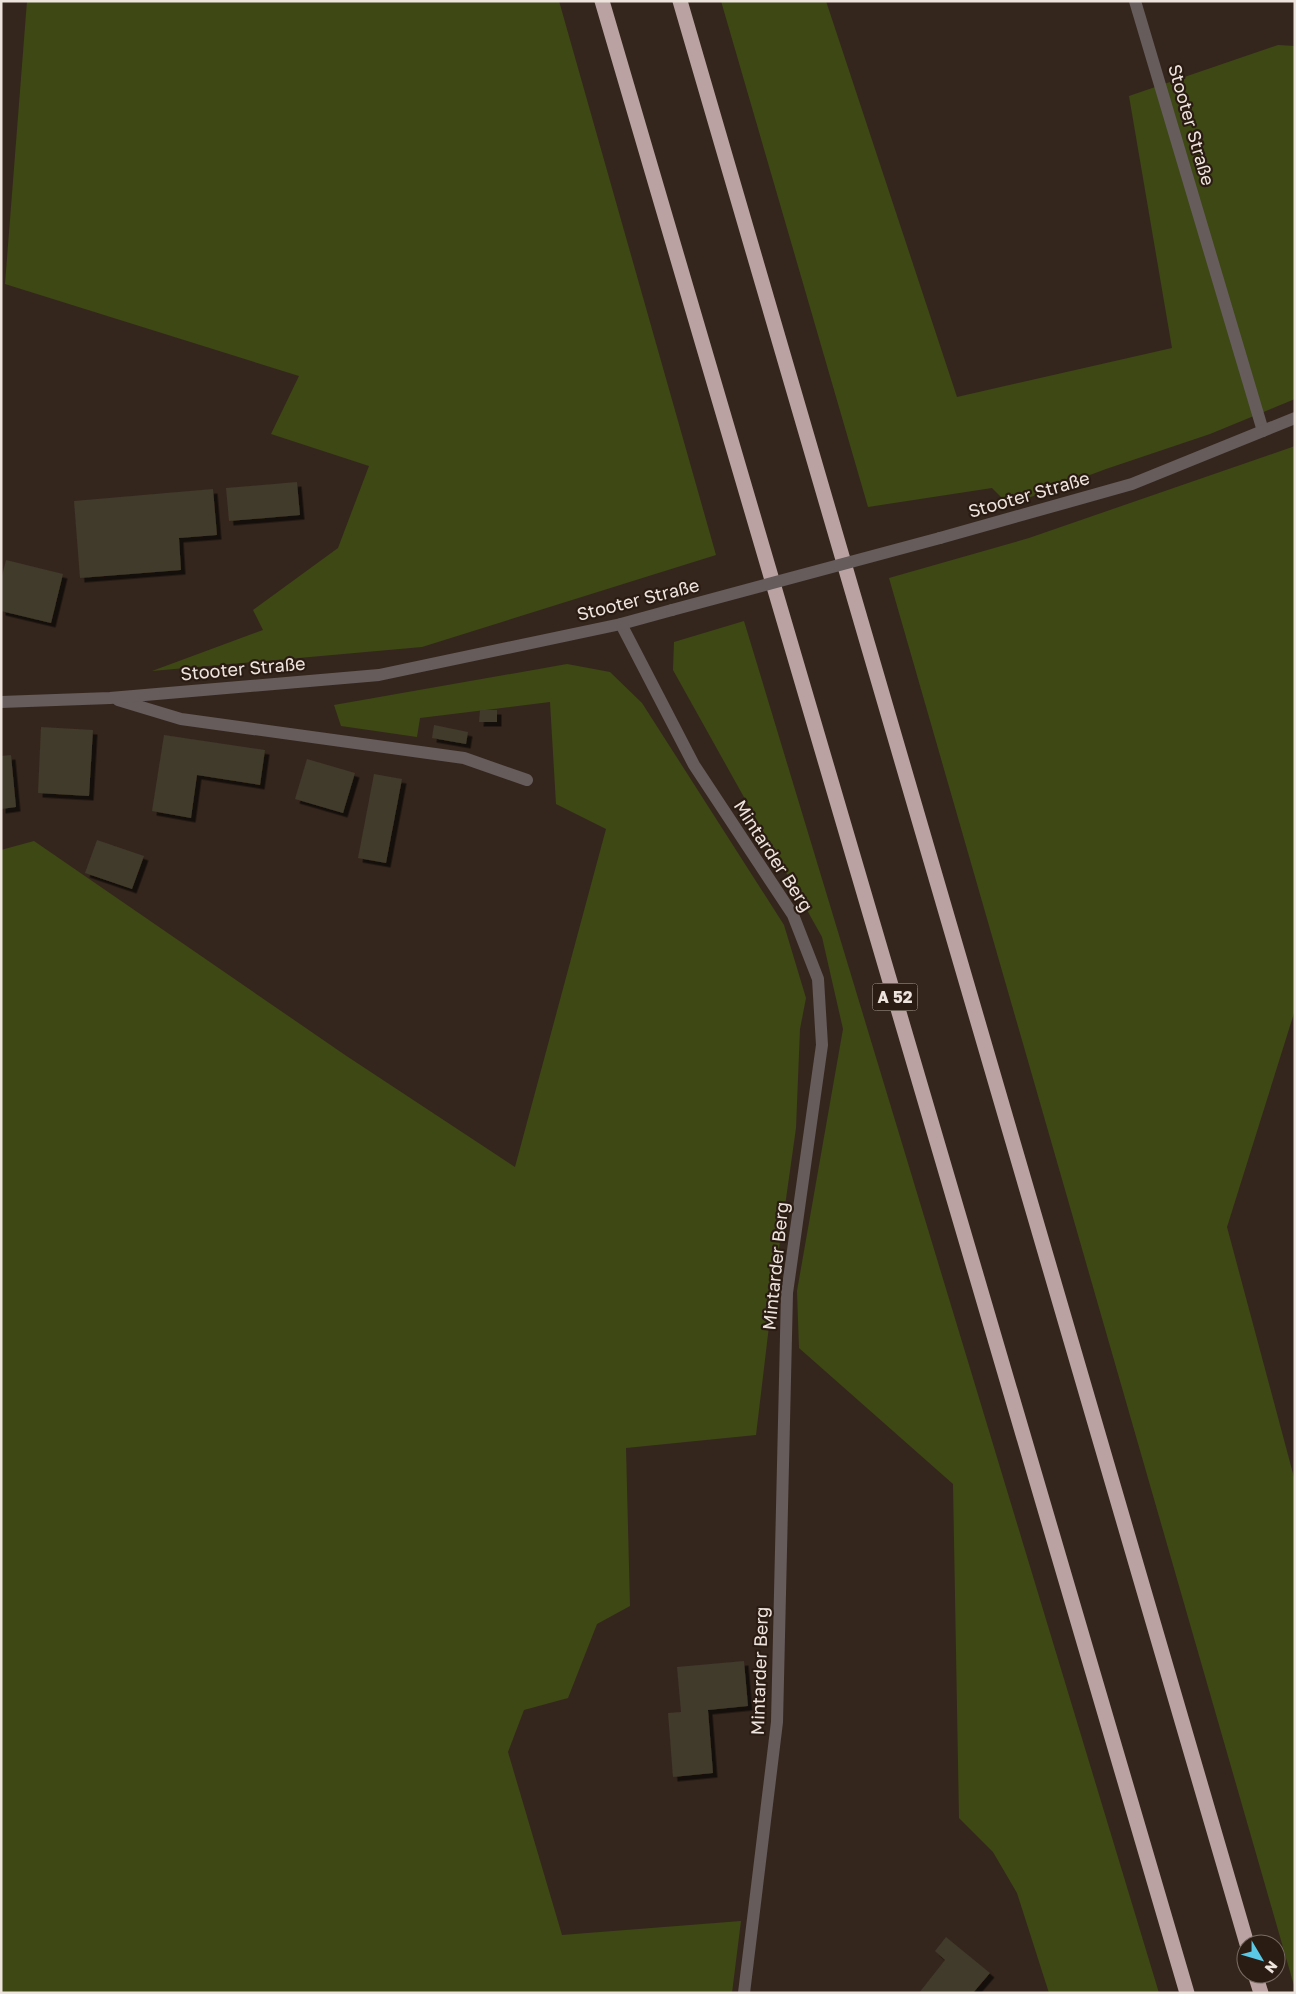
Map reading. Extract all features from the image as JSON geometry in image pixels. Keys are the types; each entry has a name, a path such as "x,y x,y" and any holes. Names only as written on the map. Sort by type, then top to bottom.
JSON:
{"highway":[{"name":"A 52","path":"602,1 1187,1993"},
{"path":"680,1 1244,1934"}],"street":[{"name":"Stooter Straße","path":"1136,1 1263,431"},
{"name":"Stooter Straße","path":"1,702 110,698 379,675 621,624 1132,484 1295,418"},
{"name":"Mintarder Berg","path":"621,624 694,765 793,915 818,979 822,1045 787,1293 777,1722 744,1993"},
{"path":"110,698 181,719 464,758 527,780"}],"green space":[{"path":"27,1 559,1 716,555 422,647 152,671 263,630 253,610 338,548 369,466 271,434 299,376 5,284"},
{"path":"721,1 826,1 957,397 1172,348 1129,96 1278,45 1295,46 1295,399 1210,434 1106,469 1009,505 992,488 868,507"},
{"path":"1295,446 1295,1010 1227,1227 1295,1481 1295,1989 1286,1958 1286,1934 1279,1934 889,578 1029,538"},
{"path":"744,621 1159,1993 1049,1993 1017,1893 993,1852 959,1818 953,1484 799,1348 797,1291 843,1029 822,937 673,670 674,642"},
{"path":"567,664 610,672 642,703 784,925 806,998 800,1029 796,1128 774,1284 756,1435 626,1448 630,1606 597,1624 568,1698 524,1710 508,1752 562,1935 741,1921 732,1993 1,1993 1,850 34,841 345,1055 515,1167 606,829 556,804 550,702 420,718 417,737 341,726 334,705"}],"building":[{"path":"297,482 300,515 229,521 226,488"},
{"path":"213,489 217,535 179,538 181,570 80,578 74,501"},
{"path":"6,560 63,574 51,623 1,611 1,580"},
{"path":"480,710 497,710 497,722 479,722"},
{"path":"434,725 468,732 466,744 432,738"},
{"path":"41,727 93,730 89,796 38,793"},
{"path":"164,735 265,750 260,785 197,775 191,818 152,811"},
{"path":"11,755 16,807 1,809 1,756"},
{"path":"307,759 355,773 343,813 295,799"},
{"path":"374,774 402,779 386,863 358,858"},
{"path":"97,840 144,856 132,889 85,873"},
{"path":"744,1661 748,1706 708,1710 713,1773 673,1777 668,1713 681,1712 677,1667"},
{"path":"946,1937 990,1973 973,1993 919,1993 945,1960 935,1951"}]}
